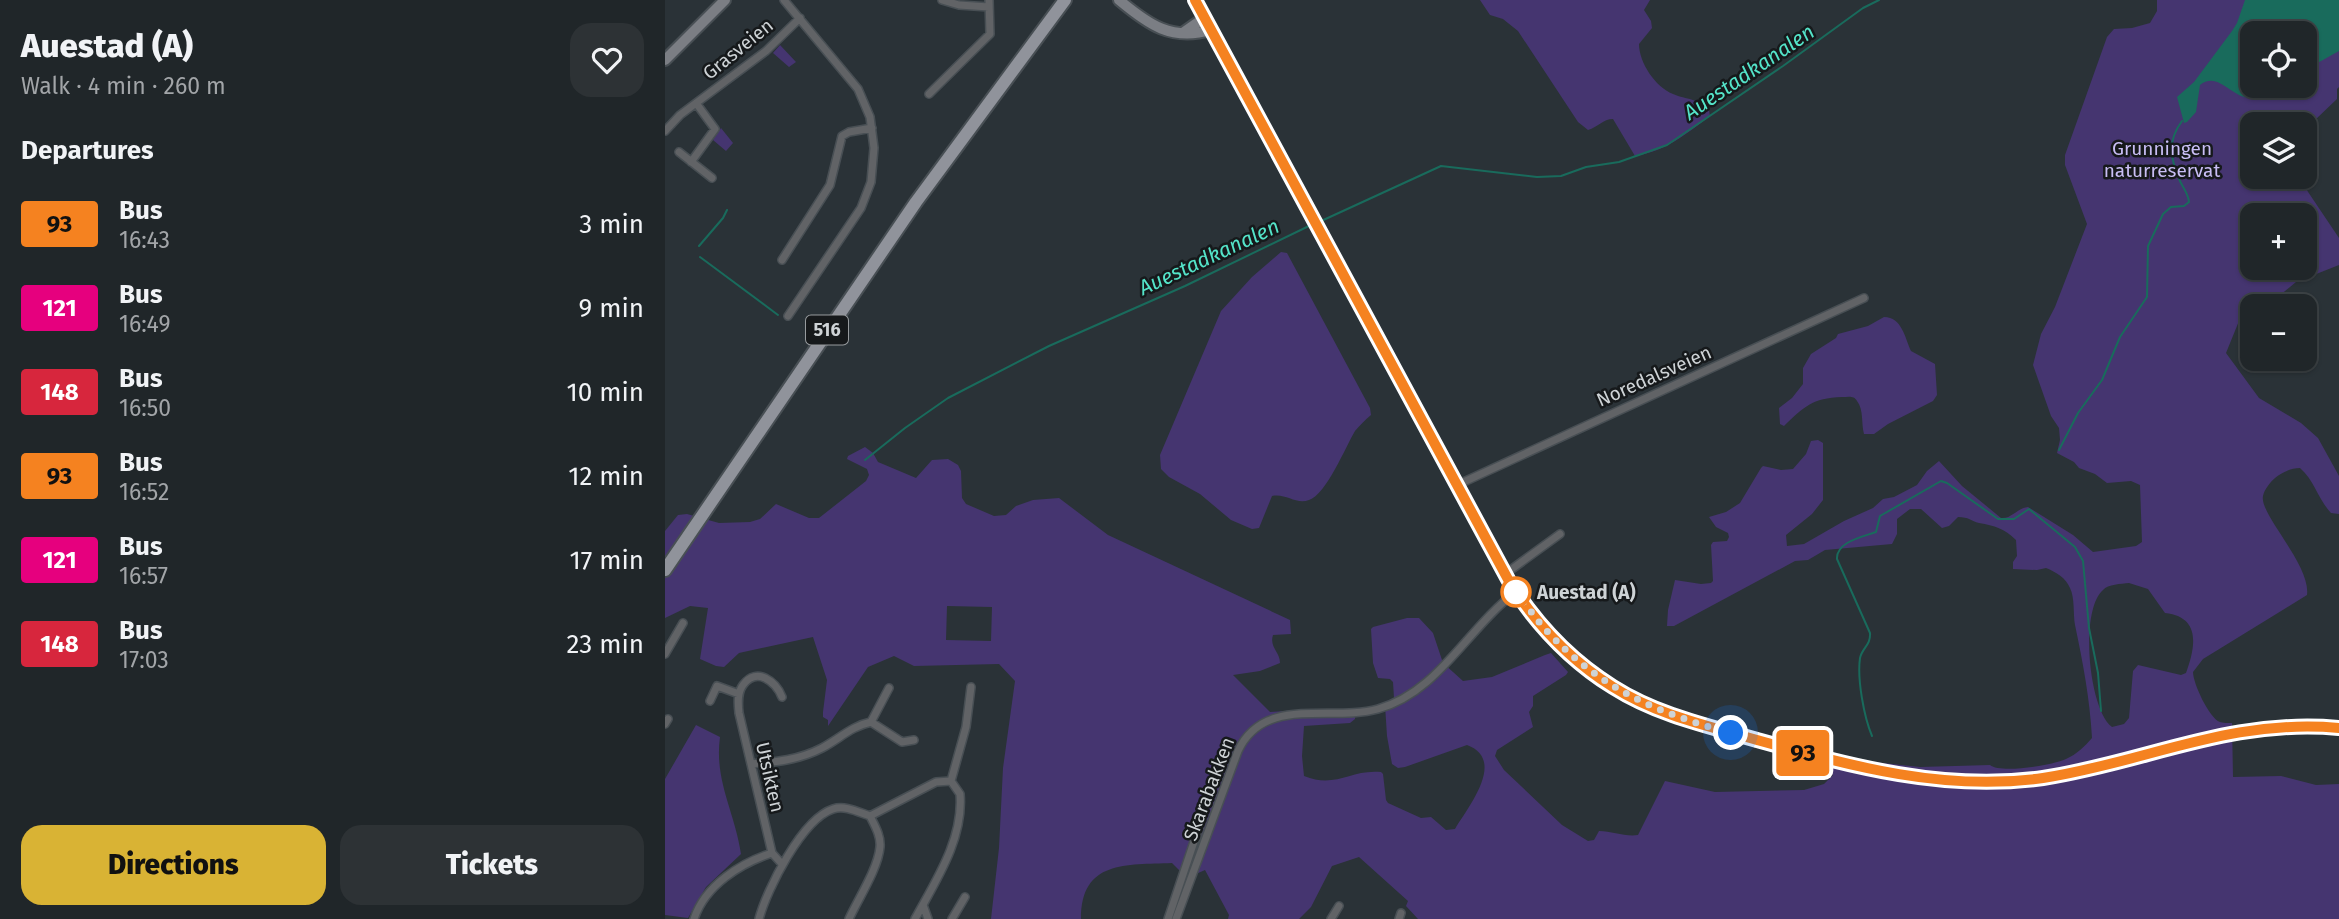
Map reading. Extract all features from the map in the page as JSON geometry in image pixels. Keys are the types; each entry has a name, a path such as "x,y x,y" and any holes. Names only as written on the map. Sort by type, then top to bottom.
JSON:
{"main road":[{"path":"668,57 725,0"},
{"name":"516","path":"665,570 909,212 1065,0"},
{"path":"1119,0 1156,28 1193,35 1211,30"},
{"path":"1195,0 1505,574 1545,629 1573,657 1609,684 1643,704 1693,722 1865,769 1956,782 2030,779 2087,769 2231,732 2283,727 2339,728"},
{"path":"1184,33 1205,18"}],"street":[{"path":"784,0 851,78 865,103 874,148 873,170 864,201 787,316"},
{"path":"929,94 990,34 989,3 959,5 942,0"},
{"name":"Grasveien","path":"665,131 696,103 766,51 800,18"},
{"path":"691,162 715,129 696,103"},
{"path":"782,260 822,202 830,185 842,136 872,128"},
{"path":"679,152 712,178"},
{"name":"Noredalsveien","path":"1457,485 1864,298"},
{"path":"1505,574 1560,534"},
{"name":"Skarabakken","path":"1176,919 1238,751 1249,733 1260,724 1285,715 1365,712 1398,702 1433,676 1494,610 1516,592"},
{"path":"665,654 683,623"},
{"path":"710,701 717,686 739,694 742,685 748,680 766,678 777,686 782,697"},
{"path":"951,781 966,727 971,687"},
{"path":"751,764 785,761 807,755 853,727 871,722 889,688"},
{"name":"Utsikten","path":"739,694 739,713 772,853 782,864"},
{"path":"871,722 902,742 914,740"},
{"path":"870,816 936,782 951,781"},
{"path":"915,919 944,866 955,832 961,803 960,794 951,781"},
{"path":"759,919 763,903 782,864 811,825 831,809 841,807 870,816 879,832 880,847 849,919"},
{"name":"Skarabakken","path":"1168,919 1202,818"},
{"path":"694,919 708,897 737,866 772,853"},
{"path":"952,919 965,897"},
{"path":"923,905 928,919"},
{"path":"1331,919 1339,906"}],"green space":[{"path":"1480,0 1650,0 1644,10 1652,28 1639,44 1645,66 1654,80 1666,91 1701,103 1709,110 1710,116 1666,146 1635,156 1613,119 1588,130 1578,122 1518,31 1503,19 1490,15"},
{"name":"Grunningen naturreservat","path":"2157,0 2339,0 2337,99 2317,118 2317,112 2240,112 2240,189 2306,189 2315,203 2240,203 2240,280 2301,280 2281,294 2240,294 2240,318 2226,353 2259,398 2301,423 2318,438 2339,476 2339,514 2331,513 2300,468 2284,472 2272,481 2263,496 2264,504 2301,569 2307,595 2203,659 2193,672 2199,692 2211,714 2220,722 2232,723 2233,777 2281,776 2316,785 2339,784 2339,919 1418,919 1406,906 1408,901 1359,857 1332,866 1311,907 1299,919 1228,919 1229,915 1205,870 1187,878 1172,863 1123,866 1098,876 1089,886 1083,900 1081,919 991,919 999,848 1003,768 1015,681 999,664 914,666 894,656 868,667 828,726 828,720 823,717 827,680 813,637 739,653 724,667 716,666 700,659 708,608 690,606 665,618 665,531 678,515 687,514 719,523 750,522 760,519 776,504 809,518 819,518 866,481 869,475 867,469 847,459 865,447 873,453 878,462 916,478 932,460 948,459 958,465 961,471 962,498 966,504 994,516 1006,515 1016,506 1033,500 1059,498 1108,535 1290,620 1291,634 1273,635 1272,639 1280,663 1260,671 1233,675 1270,712 1320,709 1355,713 1355,719 1350,723 1304,726 1304,776 1334,780 1360,773 1381,772 1388,803 1421,818 1431,817 1446,830 1455,829 1475,797 1484,772 1484,761 1479,752 1467,745 1405,767 1398,768 1392,764 1385,702 1394,698 1393,682 1390,679 1378,678 1373,663 1373,627 1407,618 1419,618 1433,633 1443,663 1463,681 1492,677 1551,653 1568,672 1533,696 1533,706 1529,712 1533,727 1497,750 1495,756 1504,770 1562,825 1588,841 1594,840 1599,831 1638,835 1665,781 1715,792 1804,790 1824,784 1833,775 1823,767 1822,752 1864,761 1920,767 1990,765 2015,769 2066,759 2092,738 2072,592 2063,578 2046,568 2013,569 2017,556 2016,540 1999,528 1958,517 1949,526 1942,528 1921,509 1910,509 1897,519 1897,534 1892,544 1825,550 1808,560 1795,561 1674,626 1667,626 1668,610 1675,580 1701,584 1713,581 1711,545 1713,542 1727,541 1729,537 1728,533 1716,527 1709,517 1726,512 1740,503 1763,466 1781,470 1793,469 1806,454 1811,441 1818,440 1823,443 1823,500 1812,514 1786,535 1787,546 1804,544 1873,508 1883,499 1894,497 1917,485 1939,461 1962,486 2001,518 2028,507 2073,535 2093,552 2136,546 2142,542 2140,485 2131,481 2107,483 2057,453 2059,428 2051,416 2033,365 2041,334 2055,307 2087,224 2065,165 2065,155 2107,37 2114,29 2150,23 2157,11","holes":["2129,583 2148,589 2165,613 2185,621 2193,635 2192,654 2186,673 2181,675 2138,665 2133,671 2129,718 2124,724 2112,727 2104,717 2093,682 2089,638 2091,618 2096,601 2105,588","947,606 992,607 991,641 946,640"]},
{"path":"780,45 796,62 789,67 773,53"},
{"path":"721,128 733,143 726,151 713,140"},
{"path":"2317,205 2339,238 2339,265 2317,274"},
{"path":"1281,252 1287,253 1370,408 1371,415 1355,431 1329,480 1315,496 1304,501 1272,496 1259,528 1252,529 1231,520 1200,494 1169,477 1161,469 1160,455 1221,311 1252,277"},
{"path":"1884,317 1899,324 1911,351 1935,364 1937,395 1933,401 1874,434 1864,434 1861,409 1856,399 1851,397 1823,399 1803,409 1784,426 1780,424 1779,408 1792,398 1803,384 1803,368 1811,354 1838,334 1868,326"},
{"path":"696,725 720,737 722,782 741,854 706,887 688,918 665,915 665,779"}],"shaded area":[{"path":"2245,0 2339,0 2339,51 2317,63 2317,21 2240,21 2240,95 2219,83 2207,81 2200,85 2196,112 2184,123 2177,97 2194,82 2237,23"}],"waterway":[{"name":"Auestadkanalen","path":"1319,222 1441,166 1537,177 1561,176 1586,167 1619,162 1667,145 1863,8 1879,0"},
{"path":"2059,450 2078,413 2102,380 2120,337 2147,297 2148,246 2163,214 2171,207 2184,206 2189,202 2172,157 2172,143 2182,121"},
{"path":"699,246 727,210"},
{"name":"Auestadkanalen","path":"865,460 948,398 1049,346 1185,286 1311,225"},
{"path":"700,257 778,315"},
{"path":"1872,736 1864,709 1859,676 1860,658 1870,633 1837,559 1838,553 1845,544 1876,532 1880,516 1941,481 1998,519 2014,519 2029,509 2075,547 2083,561 2101,711"}],"bus line":[{"name":"93","path":"1195,0 1510,583 1535,618 1561,646 1616,689 1674,716 1815,756 1886,773 1956,782 2006,781 2066,774 2231,732 2297,726 2339,728"}],"place":[{"name":"Auestad (A)","path":"1516,592"}],"route":[{"path":"1516,592 1561,646 1609,684 1656,709 1731,733"}]}
